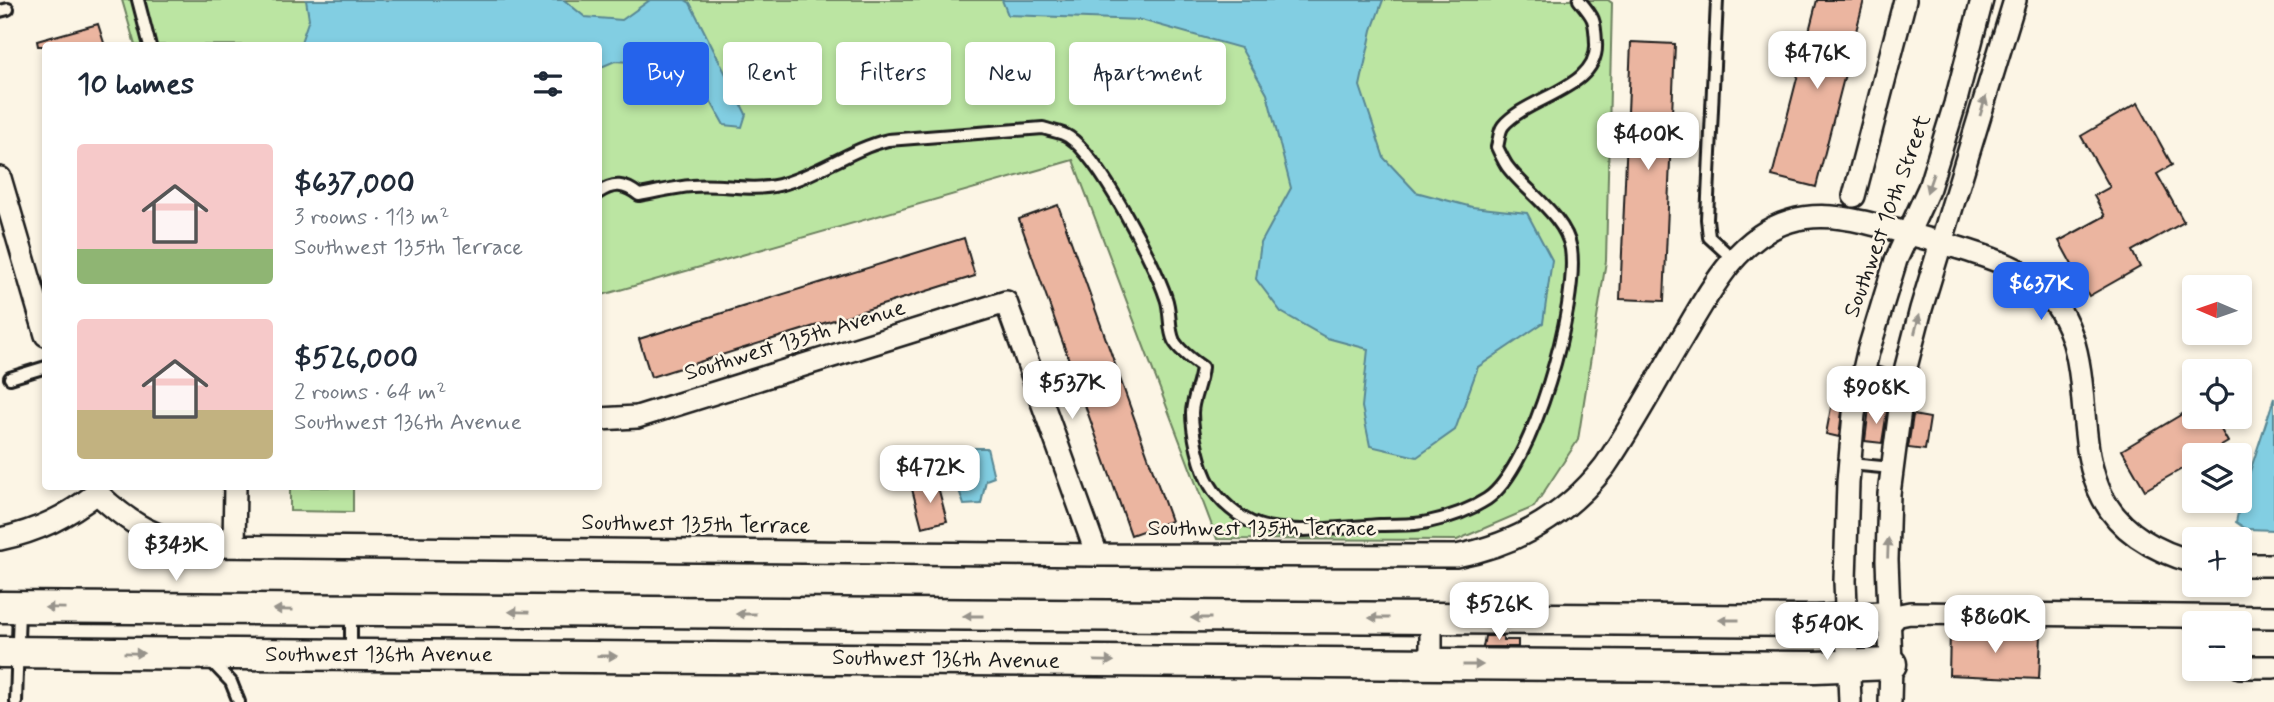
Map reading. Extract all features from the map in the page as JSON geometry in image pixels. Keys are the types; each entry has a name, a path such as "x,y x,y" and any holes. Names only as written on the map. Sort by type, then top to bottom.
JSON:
{"street":[{"path":"1854,197 1905,0"},
{"name":"Southwest 10th Street","path":"1850,702 1845,581 1854,414 1863,370 1896,260 1936,164 1982,0"},
{"path":"1890,702 1887,561 1892,468 1904,381 1921,309 2015,0"},
{"path":"0,178 42,321"},
{"name":"Southwest 135th Terrace","path":"0,539 48,525 70,514 96,490 121,516 163,538 204,546 1456,556 1482,551 1526,534 1562,511 1594,480 1708,295 1734,260 1758,236 1775,227 1801,219 1850,219 1942,243 2017,270 2049,297 2071,330 2082,375 2086,444 2100,494 2112,511 2137,536 2182,558"},
{"name":"Southwest 135th Avenue","path":"602,419 637,417 1006,302 1097,555"},
{"path":"233,546 235,490"},
{"path":"2252,565 2274,565"},
{"name":"Southwest 136th Avenue","path":"9,607 1847,621 1890,617"},
{"path":"1890,617 1910,613 2182,619"},
{"path":"2252,618 2274,617"},
{"path":"1431,618 1431,664"},
{"name":"Southwest 136th Avenue","path":"9,651 1815,667 1891,664"},
{"path":"2252,667 2274,667"}],"lane":[{"path":"138,0 149,42"},
{"path":"602,190 608,186 626,185 639,195 693,185 764,188 831,166 867,145 888,140 1043,128 1067,136 1083,150 1152,264 1167,300 1174,340 1202,367 1201,381 1192,411 1197,446 1209,485 1233,511 1258,525 1293,529 1426,523 1464,511 1488,499 1507,480 1527,445 1549,385 1569,298 1571,248 1558,220 1507,166 1497,147 1502,128 1524,109 1583,77 1597,53 1595,21 1579,0"},
{"path":"1717,0 1707,219 1709,237 1734,260"},
{"path":"10,378 42,368"},
{"path":"1863,370 1904,381"},
{"path":"1850,464 1892,468"},
{"path":"9,607 9,651 16,702"},
{"path":"351,611 351,654"},
{"path":"204,653 230,682 239,702"}],"green space":[{"path":"122,0 1608,0 1612,3 1606,261 1578,440 1534,507 1457,540 1217,539 1073,160 602,295 602,42 134,42"},
{"path":"290,490 353,490 353,512 290,511"}],"water":[{"path":"306,0 564,0 585,17 622,20 650,0 685,0 690,3 723,68 723,105 741,105 746,114 742,127 724,125 709,98 709,42 623,42 623,62 615,61 602,67 602,42 301,42 309,19"},
{"path":"1002,0 1383,0 1372,30 1360,86 1384,158 1416,192 1472,207 1527,213 1552,260 1543,323 1478,367 1455,430 1417,457 1370,446 1362,407 1368,349 1327,338 1281,312 1256,279 1261,243 1291,188 1267,94 1241,48 1141,20 1008,15"},
{"path":"2274,398 2274,530 2252,529 2236,522 2238,513 2252,513 2252,465"},
{"path":"970,448 987,448 994,477 986,480 981,504 964,505 955,478 964,473"}],"building":[{"path":"1817,0 1864,0 1816,187 1772,176"},
{"path":"98,24 104,42 42,42 42,46 38,46 37,41"},
{"path":"1631,42 1675,44 1664,301 1620,299"},
{"path":"2138,103 2172,165 2157,174 2184,222 2132,251 2140,267 2089,296 2059,241 2105,216 2094,196 2110,187 2081,136"},
{"path":"1058,205 1171,521 1131,535 1019,219"},
{"path":"964,238 975,276 651,377 639,339"},
{"path":"1832,402 1843,403 1839,437 1826,434"},
{"path":"1869,408 1887,411 1882,443 1865,441"},
{"path":"2182,414 2182,429 2220,429 2228,442 2182,443 2182,469 2145,490 2122,450"},
{"path":"1913,415 1930,418 1925,450 1908,448"},
{"path":"937,483 947,521 922,527 912,489"},
{"path":"1950,632 2041,635 2039,679 1949,675"},
{"path":"1485,636 1503,636 1503,640 1518,640 1518,647 1483,647"}]}
